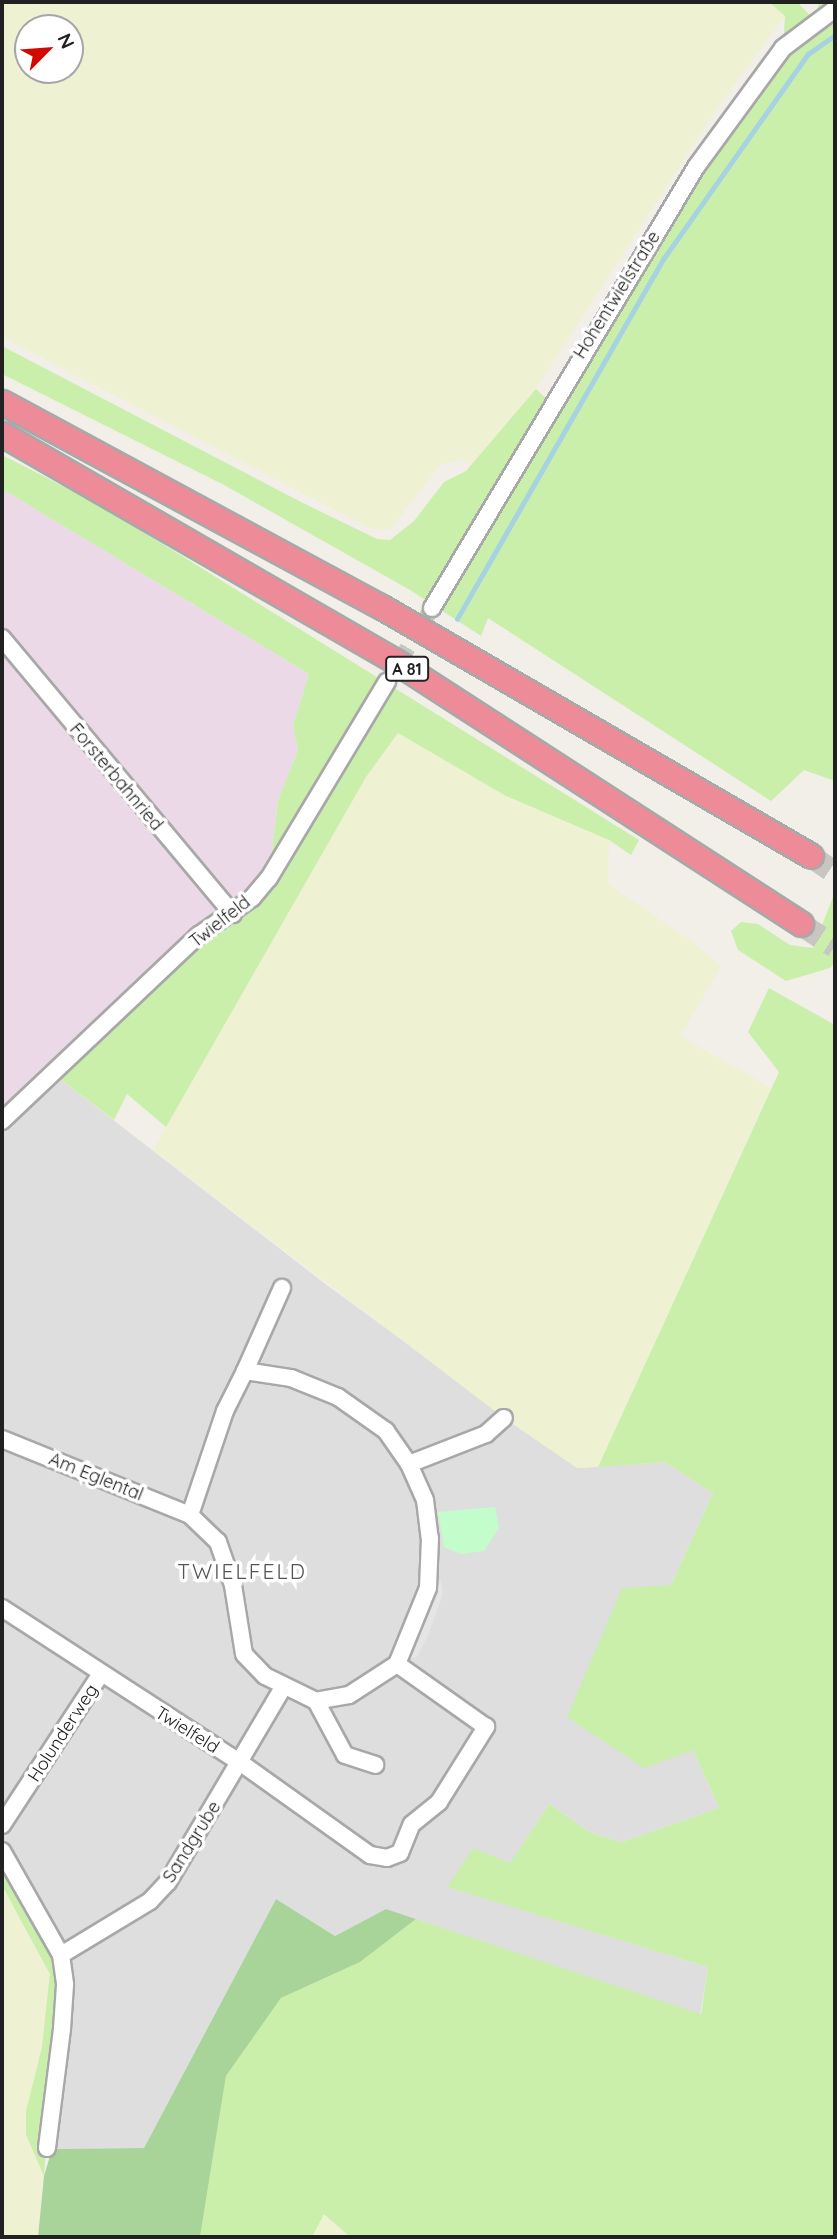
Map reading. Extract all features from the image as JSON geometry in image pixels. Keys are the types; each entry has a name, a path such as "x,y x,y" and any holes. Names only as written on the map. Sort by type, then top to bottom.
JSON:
{"highway":[{"name":"A 81","path":"2,402 380,606 811,856"},
{"name":"A 81","path":"2,434 398,663 801,924"}],"street":[{"name":"Hohentwielstraße","path":"432,608 696,167 783,48 808,25 835,9"},
{"name":"Forsterbahnried","path":"2,638 89,748 233,914"},
{"name":"Twielfeld","path":"2,1121 199,935 233,914 269,878 387,681"},
{"path":"190,1515 225,1411 282,1288"},
{"path":"245,1371 291,1378 338,1397 386,1431 409,1464 425,1500 430,1538 428,1588 397,1664 349,1695 316,1701 345,1755 374,1765"},
{"path":"409,1464 486,1434 504,1418"},
{"name":"Am Eglental","path":"2,1439 190,1515 218,1542 233,1585 244,1654 265,1676 316,1701"},
{"name":"Twielfeld","path":"2,1608 100,1675 241,1763 370,1855 387,1858 400,1853 412,1824 439,1802 486,1727 397,1664"},
{"name":"Holunderweg","path":"2,1825 100,1675"},
{"path":"241,1763 284,1686"},
{"name":"Sandgrube","path":"61,1955 150,1901 168,1882 241,1763"},
{"path":"2,1851 61,1955 63,2018 47,2148"}],"shaded area":[{"path":"2,489 309,674 293,725 298,750 278,800 269,878 2,1120"},
{"name":"Twielfeld","path":"50,1071 324,1283 577,1468 665,1462 713,1493 671,1585 693,1750 719,1808 622,1842 591,1833 549,1804 510,1864 448,1887 708,1967 700,2015 386,1909 335,1936 276,1899 144,2148 52,2149 2,1851 2,1121"},
{"path":"428,1577 441,1581 443,1594 417,1657 397,1664"}],"green space":[{"path":"2,2 769,2 785,16 717,108 536,389 473,463 461,459 440,465 390,530 370,528 2,337"},
{"path":"769,2 797,2 815,20 819,2 835,2 835,781 804,770 771,801 488,618 481,636 410,590 224,485 2,374 2,346 301,502 377,539 390,540 414,521 444,482 466,471 536,389 552,404 783,49 785,16"},
{"path":"2,455 100,505 639,840 631,855 609,840 506,796 398,733 366,777 166,1127 127,1094 114,1120 50,1071 269,878 278,800 298,750 293,725 309,674 2,489"},
{"path":"398,733 506,796 609,840 608,884 694,943 721,967 680,1036 771,1088 598,1467 577,1468 504,1418 153,1150 366,777"},
{"path":"835,892 835,962 830,968 786,981 738,950 731,931 741,922 758,924 790,945 813,948"},
{"path":"769,988 835,1025 835,2237 350,2237 324,2214 312,2237 200,2237 226,2076 281,1998 360,1962 416,1919 701,2014 708,1967 447,1887 473,1848 510,1863 549,1804 591,1833 622,1842 719,1808 693,1750 644,1768 567,1717 622,1588 671,1585 713,1493 665,1462 598,1467 779,1072 748,1032"},
{"path":"495,1507 499,1528 484,1551 461,1554 444,1547 438,1512"},
{"path":"2,1851 61,1955 44,2176 26,2135 26,2111 42,2048 50,1974 2,1885"},
{"path":"2,1885 50,1974 42,2048 26,2111 26,2136 44,2176 38,2237 2,2237"},
{"path":"276,1899 335,1936 386,1909 416,1919 360,1962 281,1998 226,2076 200,2237 38,2237 44,2176 52,2149 144,2148"},
{"path":"324,2213 350,2237 312,2237"}],"waterway":[{"path":"457,619 664,258 808,54 835,35"}],"tunnel":[{"path":"387,682 432,608"},
{"path":"811,856 835,872"},
{"path":"801,924 835,946"}],"district":[{"name":"TWIELFELD","path":"242,1571"}]}
